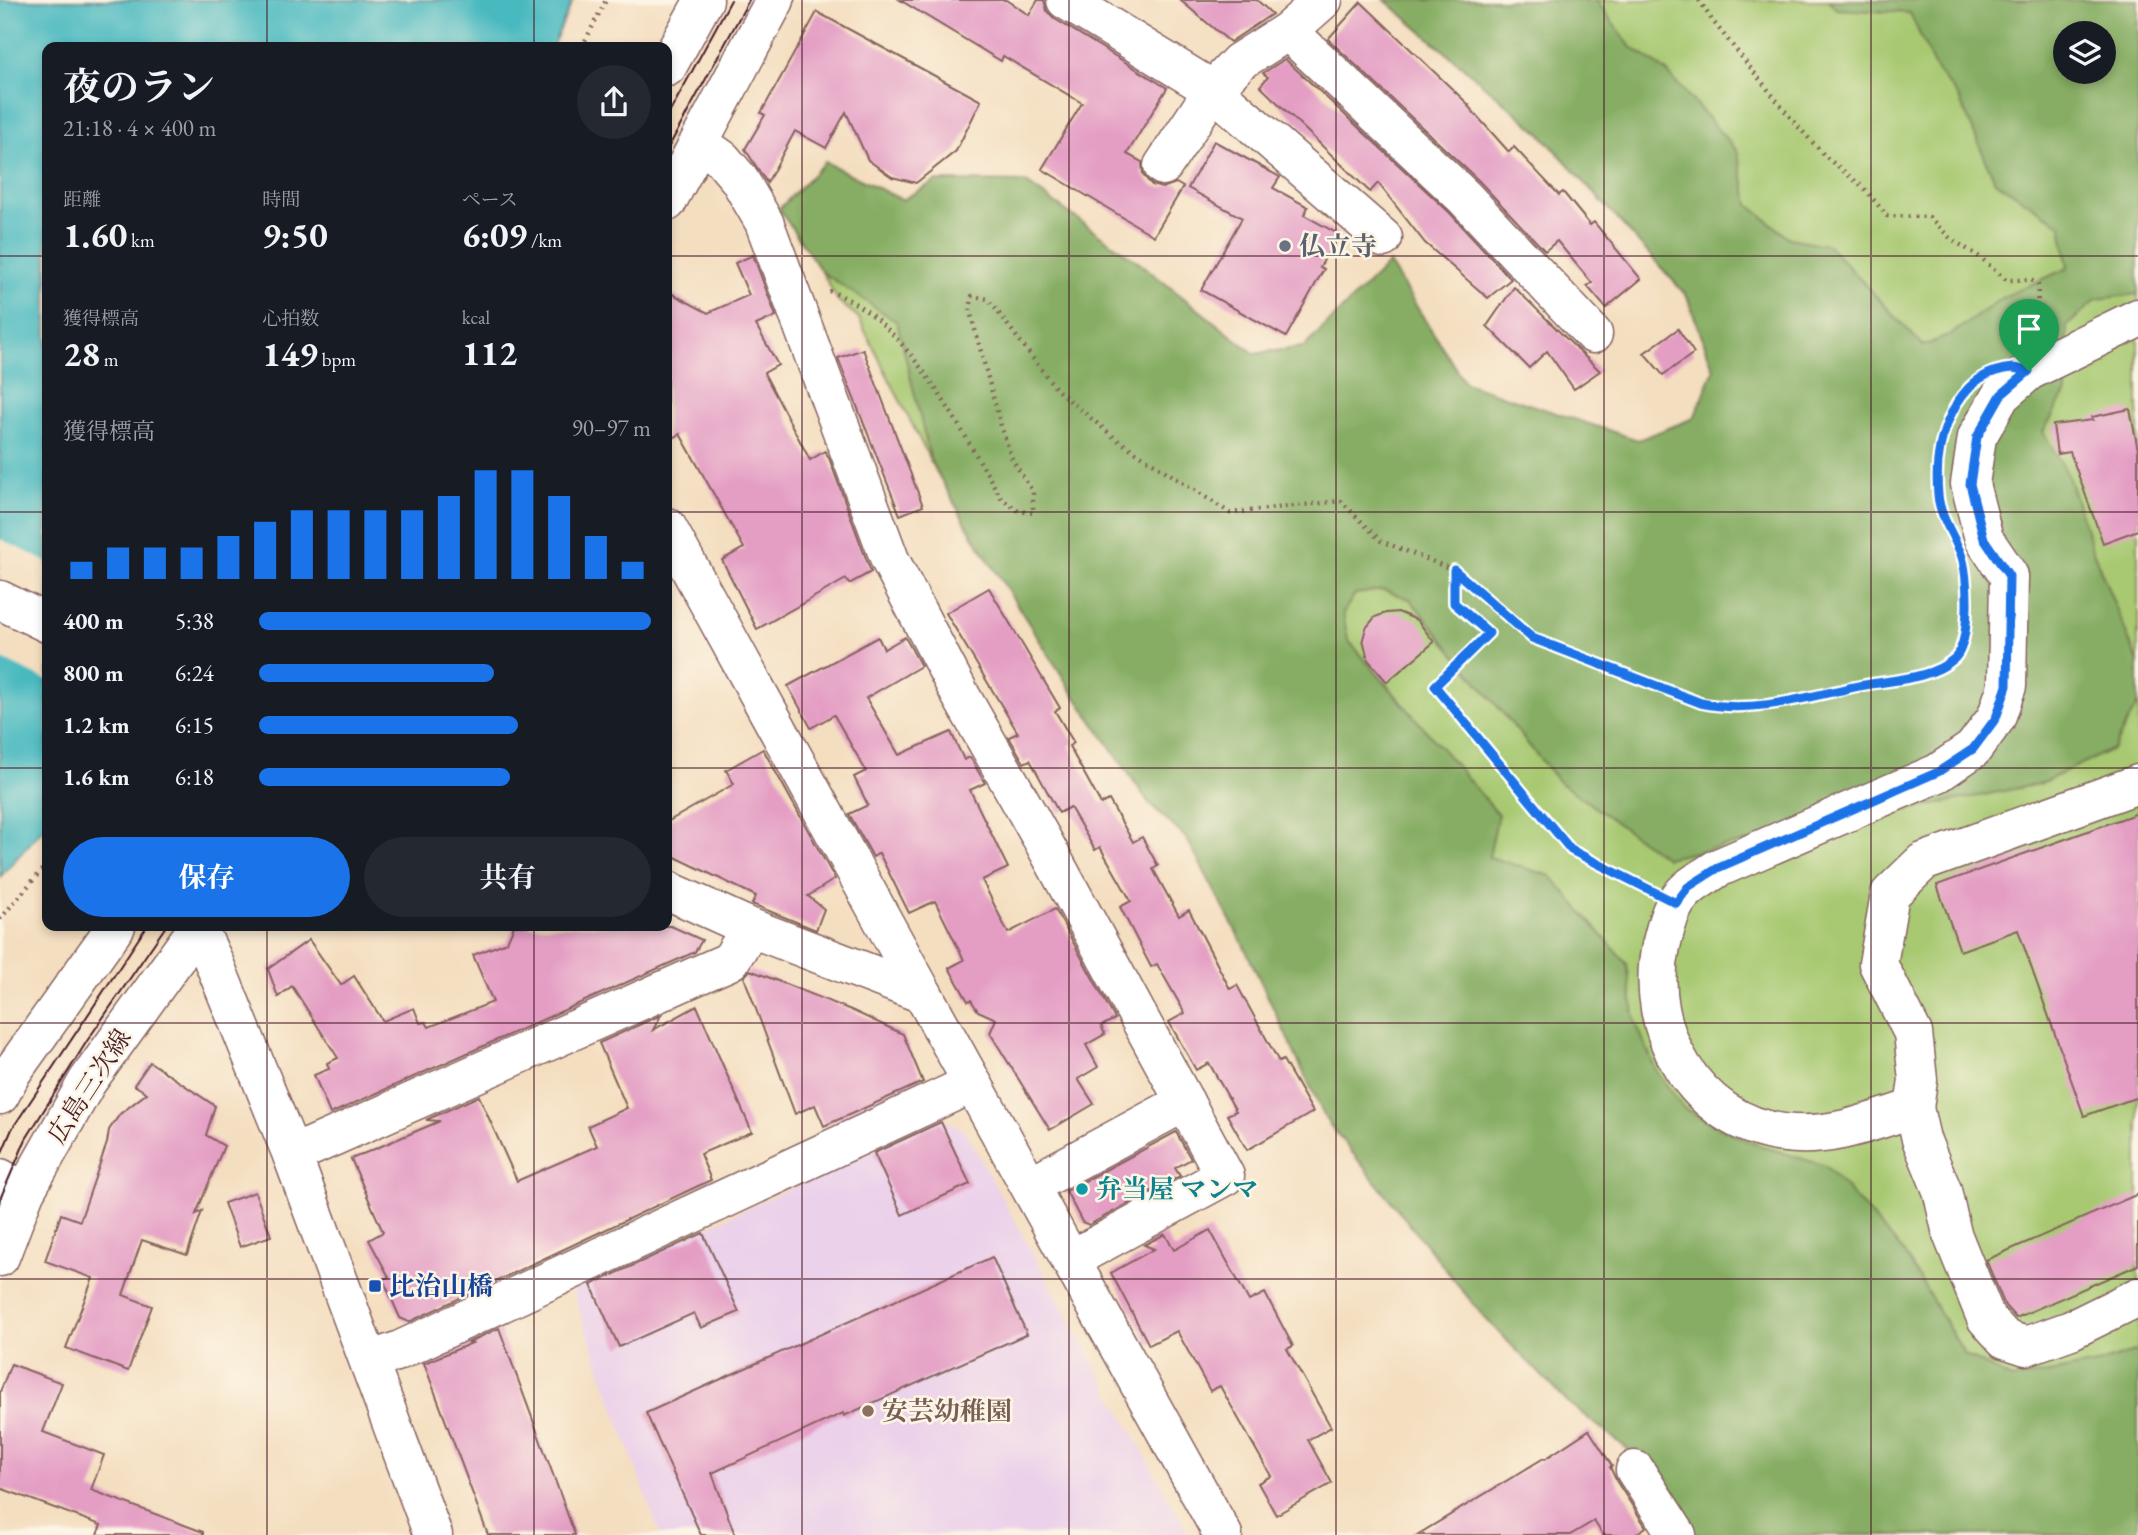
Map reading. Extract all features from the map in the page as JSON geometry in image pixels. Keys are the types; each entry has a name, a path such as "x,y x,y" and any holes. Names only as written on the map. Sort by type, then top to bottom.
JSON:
{"street":[{"path":"672,58 704,0"},
{"path":"672,193 775,0"},
{"path":"1066,0 1213,90 1383,238"},
{"path":"1163,166 1213,90 1239,62 1288,32 1323,0"},
{"path":"1288,32 1464,197 1593,334"},
{"path":"699,143 722,159 739,179 764,222 890,560 961,696 1225,1176 1070,1261"},
{"path":"1914,1108 1838,1133 1784,1133 1745,1123 1714,1105 1682,1068 1668,1042 1658,1010 1658,961 1666,925 1676,903 1688,887 1718,868 1938,772 1973,749 1996,718 2007,686 2009,576 1984,539 1970,484 1977,437 2001,395 2029,371 2138,317"},
{"path":"672,536 971,1084 1223,1535"},
{"path":"0,600 42,621"},
{"path":"2138,784 1923,862 1890,894 1878,964 1913,1033 1918,1080 1914,1108 1921,1139 1942,1190 1952,1234 1986,1318 2005,1339 2026,1346 2071,1330 2138,1297"},
{"path":"672,892 751,928 923,994"},
{"path":"292,1155 730,961 751,928"},
{"path":"0,1095 12,1072 112,931"},
{"name":"広島三次線","path":"0,1257 12,1185 194,931"},
{"path":"200,931 292,1155 433,1535"},
{"path":"369,1362 398,1351 971,1084"},
{"path":"1048,1176 1185,1102"},
{"path":"1635,1470 1677,1535"}],"path":[{"path":"585,42 606,0"},
{"path":"1699,0 1794,122 1825,156 1864,188 1887,216 1929,217 1951,239 1980,257 2006,280 2031,281 2038,285 2036,324 2043,365"},
{"path":"843,295 879,322 925,373 1002,499 1019,511 1033,513 1033,492 1012,459 1001,426 970,311 972,296 988,299 1057,390 1116,439 1230,513 1341,501 1381,541 1454,570 1532,638 1701,703 1718,707 1756,705 1934,671 1956,657 1965,635 1966,573"},
{"path":"1454,570 1454,603 1489,633 1435,686 1571,850 1676,903"},
{"path":"0,919 42,870"}],"shaded area":[{"name":"安芸幼稚園","path":"941,1118 965,1131 1188,1533 660,1535 572,1290"}],"green space":[{"path":"1385,0 2138,0 2138,1535 1642,1458 1571,1405 1483,1316 1247,947 1189,836 974,535 931,462 858,317 838,301 822,272 779,209 825,162 902,200 936,181 1025,182 1138,262 1254,354 1304,347 1598,445 1714,437 1714,370 1687,296 1541,134"},
{"path":"1385,0 1596,0 1630,46 1667,72 1737,151 1749,205 1789,238 1828,245 1923,346 1950,335 2005,296 2068,268 2061,225 1995,181 1959,98 1935,68 1910,13 1836,9 1829,0 2138,0 2138,294 2097,299 2067,326 2066,392 2043,432 2067,473 2094,554 2138,662 2138,703 2113,749 2039,784 1666,858 1558,781 1410,599 1383,590 1355,594 1343,613 1348,640 1498,814 1489,857 1551,876 1627,964 1635,1021 1656,1070 1683,1108 1749,1142 1826,1166 1903,1251 1965,1355 2013,1380 2101,1363 2138,1350 2138,1535 1688,1535 1639,1458 1570,1404 1483,1316 1326,1120 1245,948 1187,839 1149,803 1073,693 972,534 931,462 897,322 822,272 779,209 825,162 902,200 936,181 1025,182 1138,262 1255,354 1304,347 1389,263 1465,383 1638,440 1694,418 1714,370 1687,296 1541,134"}],"water":[{"path":"0,0 573,0 554,42 42,42 42,830 0,877"}],"pier":[{"path":"0,539 42,560 42,678 0,658"}],"building":[{"path":"900,0 1006,0 1029,15 1038,0 1044,0 1047,11 1055,19 1167,88 1127,154 1142,162 1143,175 1152,185 1162,188 1176,183 1183,187 1154,236 1042,169 1082,103 1003,56 1001,61"},
{"path":"1180,0 1257,0 1272,14 1230,42"},
{"path":"1361,2 1469,105 1509,152 1514,147 1559,195 1563,192 1590,225 1594,222 1641,279 1606,308 1587,286 1592,283 1557,241 1545,251 1479,181 1328,39"},
{"path":"817,12 981,101 956,151 916,183 892,177 868,160 846,112 826,148 795,131 767,183 745,149 765,115 761,113"},
{"path":"1285,59 1449,212 1511,279 1488,298 1425,243 1378,183 1370,192 1260,86 1268,77 1263,73"},
{"path":"1214,141 1280,177 1273,188 1308,207 1304,215 1338,234 1320,267 1324,269 1286,337 1201,290 1242,218 1188,188"},
{"path":"753,255 776,316 756,325 778,365 764,373 810,460 825,451 829,458 871,572 849,584 846,579 757,629 722,560 744,548 680,434 672,439 672,294 708,313 749,295 735,263"},
{"path":"1514,287 1600,371 1574,389 1547,351 1529,368 1487,326"},
{"path":"1678,329 1694,353 1663,375 1644,353"},
{"path":"863,349 923,506 900,515 838,358"},
{"path":"2130,409 2138,450 2138,530 2103,543 2070,452 2057,454 2053,425 2093,420 2092,417"},
{"path":"989,588 1060,708 1055,711 1074,743 1069,746 1101,804 1109,800 1133,842 1142,837 1158,866 1153,869 1179,916 1189,910 1230,989 1237,985 1279,1062 1283,1060 1313,1112 1247,1150 1227,1115 1236,1111 1209,1063 1196,1070 1169,1022 1185,1013 1157,964 1151,967 1120,907 1131,901 1100,847 1095,850 1070,807 1059,813 1030,760 1024,763 1009,737 1018,733 946,613"},
{"path":"1398,612 1417,620 1434,642 1387,682 1368,660 1363,639 1366,628 1375,617"},
{"path":"878,637 884,649 905,637 921,666 866,698 899,755 951,732 964,760 970,757 985,783 970,790 1008,868 982,880 1008,933 1055,909 1115,1019 1101,1026 1105,1034 1086,1045 1098,1067 1078,1079 1094,1104 1050,1130 990,1033 996,1019 978,1011 971,1000 968,1001 949,968 964,960 935,901 909,913 879,853 873,857 849,814 868,805 854,777 866,771 834,715 811,728 788,686"},
{"path":"763,749 835,879 808,896 824,909 816,930 752,904 756,896 672,855 672,819 734,784 726,770"},
{"path":"2138,813 2138,1097 2084,1116 2018,930 1960,951 1937,885"},
{"path":"672,926 702,940 695,952 330,1114 314,1075 329,1069 327,1063 338,1058 292,986 278,997 268,969 309,940 341,985 354,976 383,1021 414,1008 420,1023 426,1022 429,1027 493,1002 473,955 507,942 512,931 672,931"},
{"path":"750,970 903,1034 923,1082 824,1126 815,1105 795,1114 744,977"},
{"path":"697,1006 752,1132 700,1154 711,1180 409,1322 400,1318 383,1279 389,1277 369,1240 383,1232 351,1159 440,1121 426,1120 479,1096 517,1181 597,1146 588,1126 627,1108 599,1043 661,1015 653,1030"},
{"path":"150,1062 215,1106 206,1135 224,1146 196,1214 202,1211 187,1255 142,1240 123,1295 152,1306 128,1371 66,1348 93,1278 45,1261 61,1214 80,1221 109,1130 120,1114 147,1093 134,1085"},
{"path":"941,1122 970,1184 902,1215 874,1153"},
{"path":"1176,1132 1191,1159 1175,1168 1180,1176 1089,1225 1082,1222 1066,1191"},
{"path":"255,1192 271,1236 240,1247 224,1203"},
{"path":"2138,1194 2138,1265 2016,1318 2005,1306 1986,1260"},
{"path":"1210,1230 1249,1301 1265,1293 1293,1346 1287,1349 1331,1427 1308,1440 1332,1483 1276,1515 1258,1483 1271,1476 1220,1386 1210,1391 1177,1331 1149,1345 1111,1273 1154,1249 1144,1245 1165,1234 1174,1250"},
{"path":"703,1233 739,1312 701,1328 694,1313 619,1347 591,1285"},
{"path":"992,1257 1027,1334 712,1473 735,1535 701,1535 646,1413"},
{"path":"499,1328 575,1535 488,1535 424,1363 472,1343 469,1342"},
{"path":"11,1364 62,1383 43,1432 104,1455 91,1490 203,1532 203,1535 97,1535 101,1525 0,1488 0,1392"},
{"path":"1589,1430 1612,1466 1610,1467 1617,1482 1646,1527 1634,1535 1603,1535 1594,1521 1570,1535 1417,1535 1545,1459"}],"tram line":[{"path":"672,108 731,0"},
{"path":"672,141 749,0"},
{"path":"0,1157 12,1129 144,931"},
{"path":"0,1199 26,1139 87,1041 163,931"}],"place":[{"name":"仏立寺","path":"1285,246"},
{"name":"弁当屋 マンマ","path":"1082,1189"},
{"name":"比治山橋","path":"375,1286"},
{"name":"安芸幼稚園","path":"868,1411"}],"route":[{"path":"2013,368 2029,371 2001,395 1977,437 1970,484 1984,539 2009,576 2007,686 1996,718 1973,749 1938,772 1718,868 1688,887 1676,903 1571,850 1435,686 1489,633 1454,603 1454,570 1532,638 1701,703 1718,707 1756,705 1809,697 1934,671 1956,657 1965,635 1966,573 1961,555 1943,518 1938,496 1938,455 1943,428 1962,395 1994,370 2013,368"}]}
